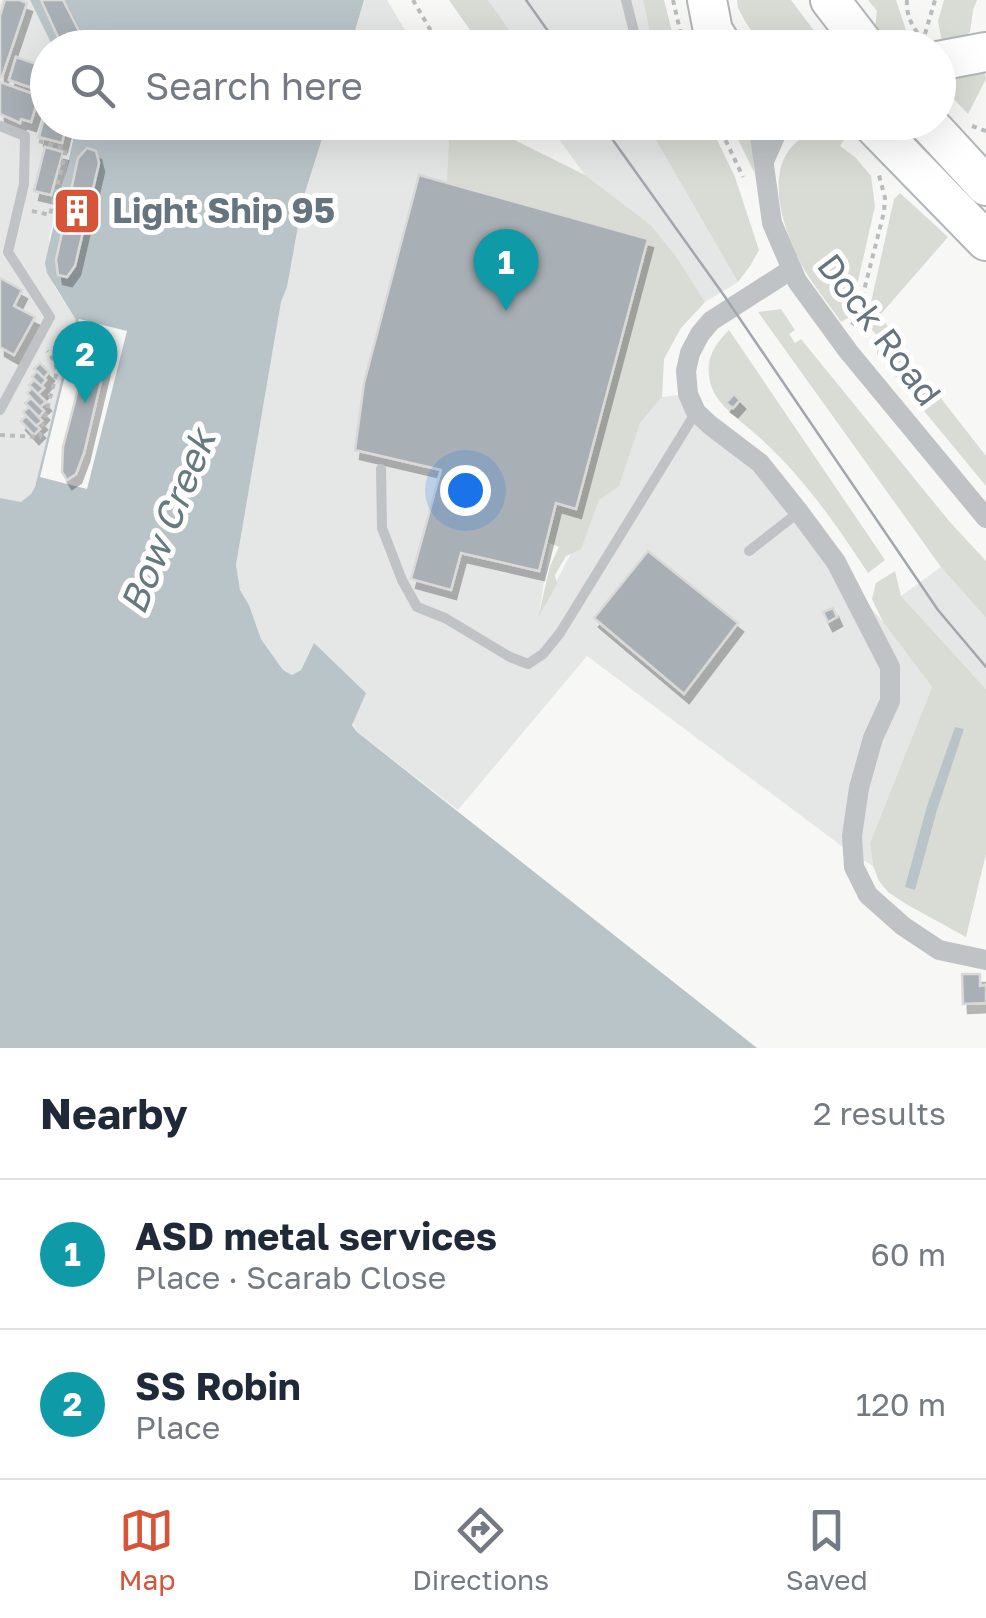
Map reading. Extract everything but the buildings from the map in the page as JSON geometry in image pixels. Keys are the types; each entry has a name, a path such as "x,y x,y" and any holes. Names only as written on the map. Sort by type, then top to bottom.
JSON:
{"highway":[{"path":"707,0 713,30"},
{"path":"830,0 853,30"},
{"path":"956,58 986,52"},
{"path":"888,140 986,241"},
{"path":"954,140 979,157"}],"street":[{"name":"Dock Road","path":"761,140 772,224 806,294 986,518"},
{"path":"764,158 773,140"},
{"path":"792,269 711,321 700,334 686,371 688,394 696,412 760,463 836,562 890,667 890,701 874,738 852,836 854,868 868,895 902,926 939,950 986,960"}],"lane":[{"path":"626,0 634,30"},
{"path":"0,126 26,136 24,184 4,253 50,317 0,410"},
{"path":"381,469 382,528 402,580 418,607 446,618 528,664 543,654 560,632 696,412"},
{"path":"749,551 799,512"}],"path":[{"path":"413,0 430,30"},
{"path":"673,0 680,30"},
{"path":"907,0 906,9 915,30"},
{"path":"926,30 935,0"},
{"path":"979,157 986,131"},
{"path":"26,136 30,137"},
{"path":"19,207 50,215 66,149 38,140"},
{"path":"726,140 744,177"},
{"path":"858,314 886,198 878,168"},
{"path":"0,434 40,437 58,371 37,340"}],"shaded area":[{"path":"2,0 30,0 45,30 30,30 30,140 73,140 49,238 54,286 76,320 35,487 21,502 0,498"},
{"path":"364,0 387,0 405,30 355,30"},
{"path":"449,0 488,0 509,30 470,30"},
{"path":"463,0 643,0 649,30 482,30"},
{"path":"643,0 664,0 672,30 649,30"},
{"path":"737,0 791,0 814,30 751,30"},
{"path":"868,0 896,0 906,30 876,30 877,11"},
{"path":"944,0 977,0 970,32 961,39 956,40 956,30 940,30"},
{"path":"984,70 986,79 968,114 956,101 956,76"},
{"path":"322,140 449,140 448,183 648,239 576,509 556,504 539,614 640,423 662,397 688,394 883,622 932,687 870,843 873,866 587,656 458,810 357,732 313,644 301,670 292,675 283,670 261,639 240,590 236,565 281,302 303,199"},
{"path":"449,140 514,140 585,175 651,225 705,302 681,328 664,359 662,397 640,423 619,486 599,500 581,549 566,556 555,575 557,584 538,618 550,566 559,547 547,542 556,503 577,508 648,240 447,183"},
{"path":"559,140 656,140 738,282 705,302 651,225 585,175"},
{"path":"656,140 717,140 735,177 759,250 738,282"},
{"path":"738,140 753,140 754,172"},
{"path":"800,140 844,140 840,146 871,176 875,206 854,299 848,318 841,322 801,264 785,225 779,184 781,166"},
{"path":"900,193 948,237 880,315 986,456 986,486 877,354 878,336 872,330 864,334 894,199"},
{"path":"781,309 795,330 789,334 795,343 801,339 986,561 986,618 941,567 758,312"},
{"path":"729,330 885,560 868,573 800,480 717,398 709,376 709,361"},
{"path":"941,567 986,618 986,689 901,596"},
{"path":"895,571 901,596 986,689 986,854 966,937 888,892 873,866 870,843 932,687 883,622 872,599 876,583"}],"water":[{"path":"30,0 364,0 355,30 45,30"},
{"name":"Bow Creek","path":"73,140 322,140 303,199 281,302 236,565 240,590 261,639 283,670 292,675 301,670 314,643 366,693 352,725 357,732 757,1048 0,1048 0,498 21,502 35,487 76,320 47,273 45,263"},
{"path":"955,727 964,729 915,890 905,887 927,806"}],"pier":[{"path":"79,319 127,331 87,489 40,477"}],"tram line":[{"path":"526,0 547,30"},
{"path":"613,140 938,610 986,667"}],"place":[{"name":"Light Ship 95","path":"77,211"},
{"name":"ASD metal services","path":"506,311"},
{"name":"SS Robin","path":"85,403"}]}
